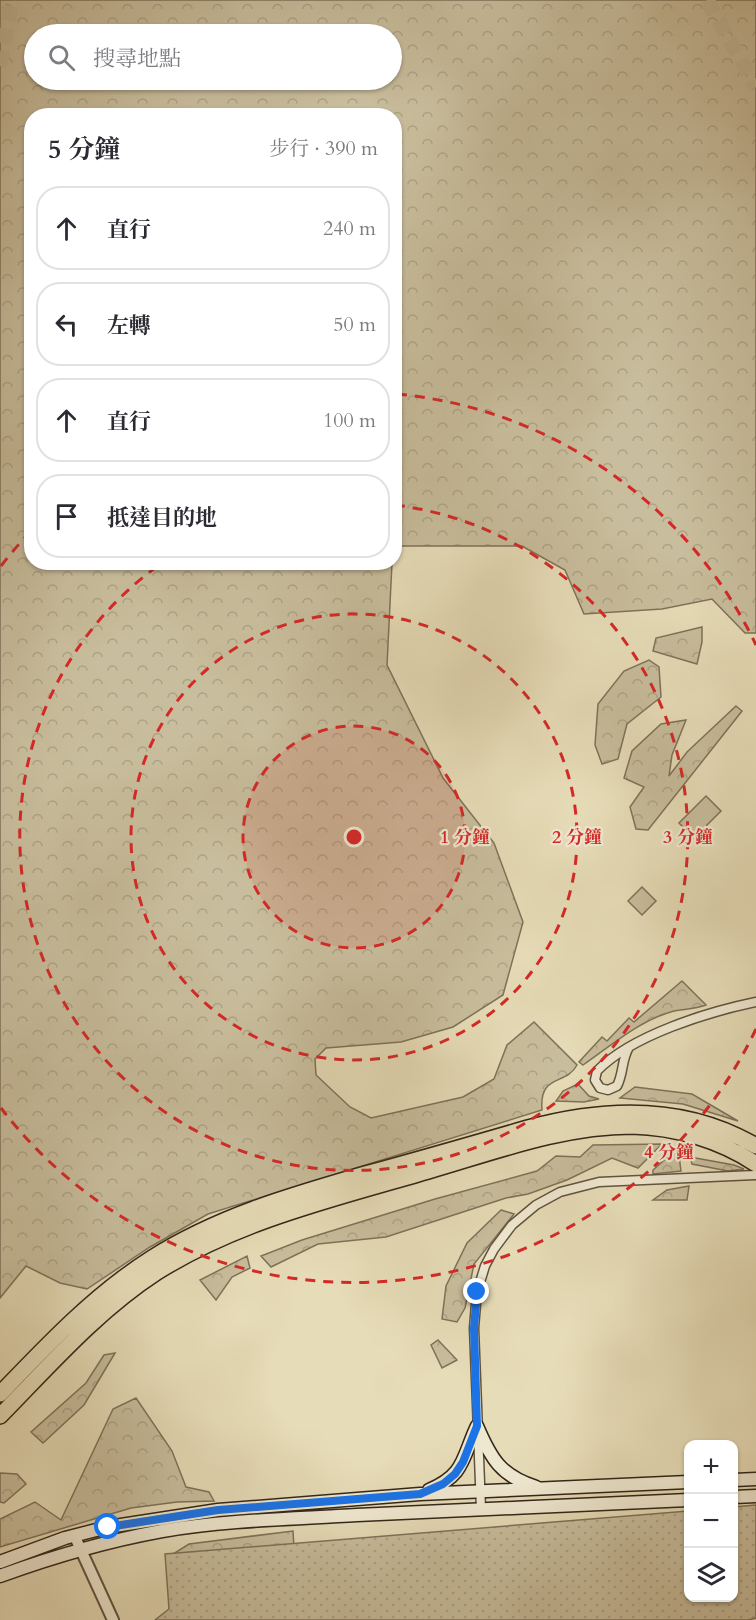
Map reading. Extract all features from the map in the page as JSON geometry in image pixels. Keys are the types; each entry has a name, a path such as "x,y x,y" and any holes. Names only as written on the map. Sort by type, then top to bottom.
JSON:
{"highway":[{"path":"0,1394 54,1338 102,1294 151,1259 202,1230 266,1204 553,1121 596,1114 656,1113 696,1121 733,1134 756,1146"},
{"path":"0,1416 110,1306 156,1273 224,1236 266,1219 533,1141 596,1128 650,1127 691,1134 727,1148 755,1169"}],"main road":[{"path":"477,1426 489,1453 501,1469 518,1481 544,1490"},
{"path":"420,1494 443,1484 455,1474 463,1462 477,1426"},
{"path":"738,1480 756,1479"},
{"path":"0,1562 108,1527 218,1510 420,1494 684,1482"},
{"path":"738,1497 756,1496"},
{"path":"0,1576 33,1564 162,1531 230,1522 684,1500"}],"street":[{"path":"629,1047 622,1061 618,1086 608,1090 600,1088 595,1080 597,1071 629,1047 683,1023 756,1002"},
{"path":"481,1509 474,1328 477,1292 485,1266 494,1249 512,1225 536,1205 560,1192 599,1182 755,1169"},
{"path":"75,1536 113,1620"}],"green space":[{"path":"0,0 756,0 756,633 745,633 712,599 662,609 584,614 565,570 522,546 402,546 402,108 24,108 24,570 392,570 387,665 443,778 494,843 523,922 503,995 453,1027 401,1042 326,1048 315,1059 316,1075 350,1107 371,1118 463,1097 494,1079 507,1045 534,1022 577,1065 566,1076 549,1085 545,1090 542,1110 208,1214 150,1247 87,1289 60,1283 26,1266 0,1298"},
{"path":"702,627 702,642 697,664 653,651 656,638"},
{"path":"649,660 659,667 661,697 627,724 618,759 602,764 595,745 598,704 624,671"},
{"path":"736,706 742,711 648,830 636,829 630,807 644,787 624,778 632,751 661,724 686,720 672,755 669,776 687,752"},
{"path":"706,796 721,811 694,838 679,823"},
{"path":"642,887 656,901 642,915 628,901"},
{"path":"682,981 706,1005 661,1015 626,1034 583,1065 579,1062 602,1037 607,1041 629,1018 634,1022"},
{"path":"578,1084 589,1096 599,1099 584,1102 556,1101 563,1091"},
{"path":"635,1087 692,1094 738,1121 683,1104 620,1098"},
{"path":"662,1144 638,1168 612,1158 567,1180 528,1194 506,1198 386,1237 318,1244 271,1267 261,1256 302,1240 435,1199 537,1171 556,1156 580,1157 593,1145"},
{"path":"678,1148 681,1171 653,1174 653,1170"},
{"path":"690,1157 744,1169 728,1171 692,1164"},
{"path":"689,1186 687,1200 653,1200 667,1190"},
{"path":"501,1210 514,1214 474,1264 465,1308 457,1322 442,1319 446,1286 467,1243"},
{"path":"247,1256 250,1268 232,1277 216,1300 200,1280"},
{"path":"438,1340 457,1360 442,1368 431,1345"},
{"path":"115,1353 84,1405 43,1443 31,1432 86,1383 104,1355"},
{"path":"136,1398 172,1451 186,1487 209,1492 214,1501 177,1502 131,1508 0,1547 0,1519 35,1502 61,1520 113,1409"},
{"path":"0,1473 17,1474 26,1484 4,1503 0,1502"},
{"path":"756,1505 756,1618 748,1620 155,1620 169,1609 165,1554 684,1511 684,1602 738,1602 738,1507"},
{"path":"293,1531 294,1548 173,1554 189,1544"}],"tunnel":[{"path":"0,66 12,0"},
{"path":"707,0 756,87"}],"route":[{"path":"108,1527 218,1510 420,1494 450,1480 459,1469 477,1426 474,1328 477,1292"}]}
